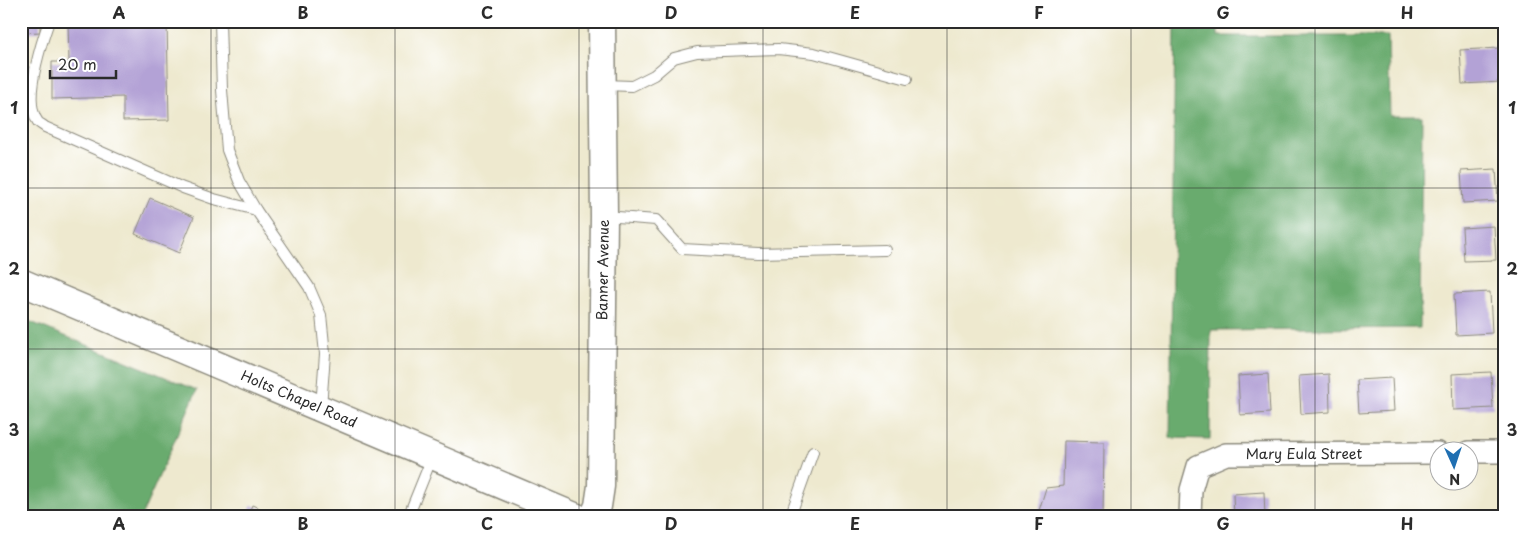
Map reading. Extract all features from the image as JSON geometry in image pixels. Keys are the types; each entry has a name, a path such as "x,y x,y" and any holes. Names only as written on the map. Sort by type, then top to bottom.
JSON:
{"street":[{"name":"Banner Avenue","path":"593,517 598,506 601,486 604,216 602,21"},
{"name":"Holts Chapel Road","path":"21,282 577,517"},
{"path":"1478,452 1505,452"},
{"name":"Mary Eula Street","path":"1190,517 1191,490 1198,466 1226,454 1428,453"}],"lane":[{"path":"49,21 39,51 34,82 32,103 38,121 45,127 183,188 214,199 256,210"},
{"path":"220,21 222,90 228,150 239,181 256,210 308,287 321,315 325,354 321,408"},
{"path":"603,85 632,86 654,76 674,58 697,52 778,49 814,53 907,79"},
{"path":"604,216 656,220 682,249 758,253 885,250"},
{"path":"790,517 813,452"},
{"path":"408,517 434,455"}],"green space":[{"path":"1175,21 1218,21 1218,36 1388,36 1390,116 1422,116 1420,328 1211,330 1210,439 1170,438"},
{"path":"21,318 197,390 141,517 21,517"}],"building":[{"path":"21,21 40,21 40,32 21,33"},
{"path":"68,21 167,21 169,120 123,121 123,97 52,99 52,62 69,62"},
{"path":"1499,48 1501,82 1462,84 1460,50"},
{"path":"1496,169 1498,201 1463,203 1461,171"},
{"path":"150,198 194,217 179,253 135,234"},
{"path":"1494,226 1496,260 1464,261 1462,228"},
{"path":"1490,292 1492,333 1456,335 1454,294"},
{"path":"1491,372 1493,408 1453,410 1452,374"},
{"path":"1268,374 1270,413 1240,415 1238,376"},
{"path":"1329,374 1330,412 1301,414 1299,376"},
{"path":"1392,378 1394,411 1359,413 1357,380"},
{"path":"1064,441 1104,442 1103,517 1037,517 1046,488 1063,486"},
{"path":"1264,492 1265,517 1234,517 1233,494"},
{"path":"252,505 281,517 247,517"}]}
